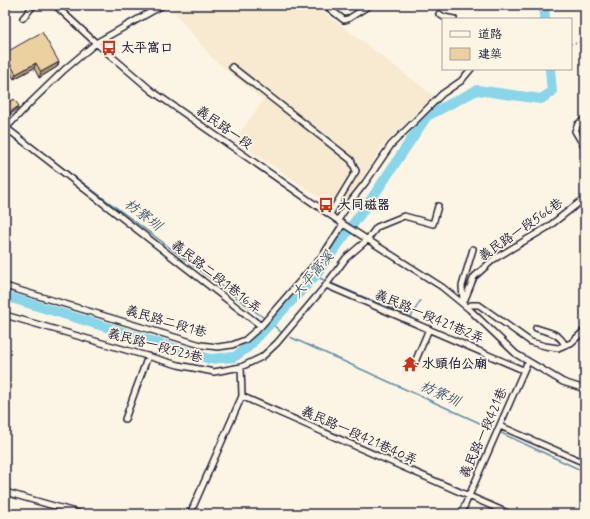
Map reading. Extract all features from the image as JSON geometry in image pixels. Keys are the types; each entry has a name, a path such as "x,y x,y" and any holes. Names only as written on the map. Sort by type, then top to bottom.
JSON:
{"street":[{"path":"23,18 34,5"},
{"name":"義民路一段","path":"55,5 96,43 152,91 343,224 442,287 465,306 516,354 563,382 585,389"},
{"path":"5,128 64,70 96,43 163,5"},
{"path":"325,5 344,20 370,5"},
{"path":"439,14 449,18"},
{"path":"232,67 351,160 356,171 330,214"},
{"path":"338,220 391,145 442,94 461,81 470,70"},
{"path":"585,119 578,124 575,131 585,148"},
{"name":"義民路二段1巷16弄","path":"5,128 261,326"},
{"name":"義民路一段566巷","path":"465,306 474,277 494,259 548,227 585,198"},
{"name":"義民路一段523巷","path":"5,314 178,365 214,372 242,367 262,357 277,343 346,258 367,240 378,227 404,216 433,224 438,206"},
{"name":"義民路二段1巷","path":"5,286 201,345 232,345 245,340 261,326 323,255 343,224"},
{"path":"472,250 462,286 465,306 479,304 532,342 545,346 558,348 571,343 585,330"},
{"name":"義民路一段421巷2弄","path":"326,284 523,370"},
{"path":"536,328 557,335 562,339 565,345"},
{"path":"415,362 429,329"},
{"path":"124,419 148,356"},
{"name":"義民路一段421巷","path":"461,514 528,361"},
{"path":"190,514 242,396 242,367"},
{"name":"義民路一段421巷40弄","path":"242,396 510,514"},
{"path":"500,426 585,463"},
{"path":"5,492 82,514"}],"path":[{"path":"572,44 585,41"}],"shaded area":[{"path":"179,5 315,5 434,96 384,144 341,212 235,140 263,100 213,59 173,10"}],"building":[{"path":"42,32 59,62 41,72 36,63 16,74 5,53"},
{"path":"14,99 19,106 10,112 5,105"},
{"path":"409,357 416,363 413,366 406,360"}],"waterway":[{"name":"大平窩溪","path":"544,5 545,18"},
{"name":"大平窩溪","path":"5,296 210,359 234,357 247,348 315,276 370,201 427,116 477,90 541,99 552,92 550,70"},
{"name":"枋寮圳","path":"19,135 264,318"},
{"path":"315,276 324,280"},
{"path":"333,284 411,317 420,301"},
{"path":"271,323 282,333"},
{"name":"枋寮圳","path":"290,337 493,429"},
{"name":"枋寮圳","path":"501,433 585,472"}],"place":[{"name":"太平窩口","path":"109,48"},
{"name":"大同磁器","path":"326,205"},
{"name":"水頭伯公廟","path":"410,364"}]}
